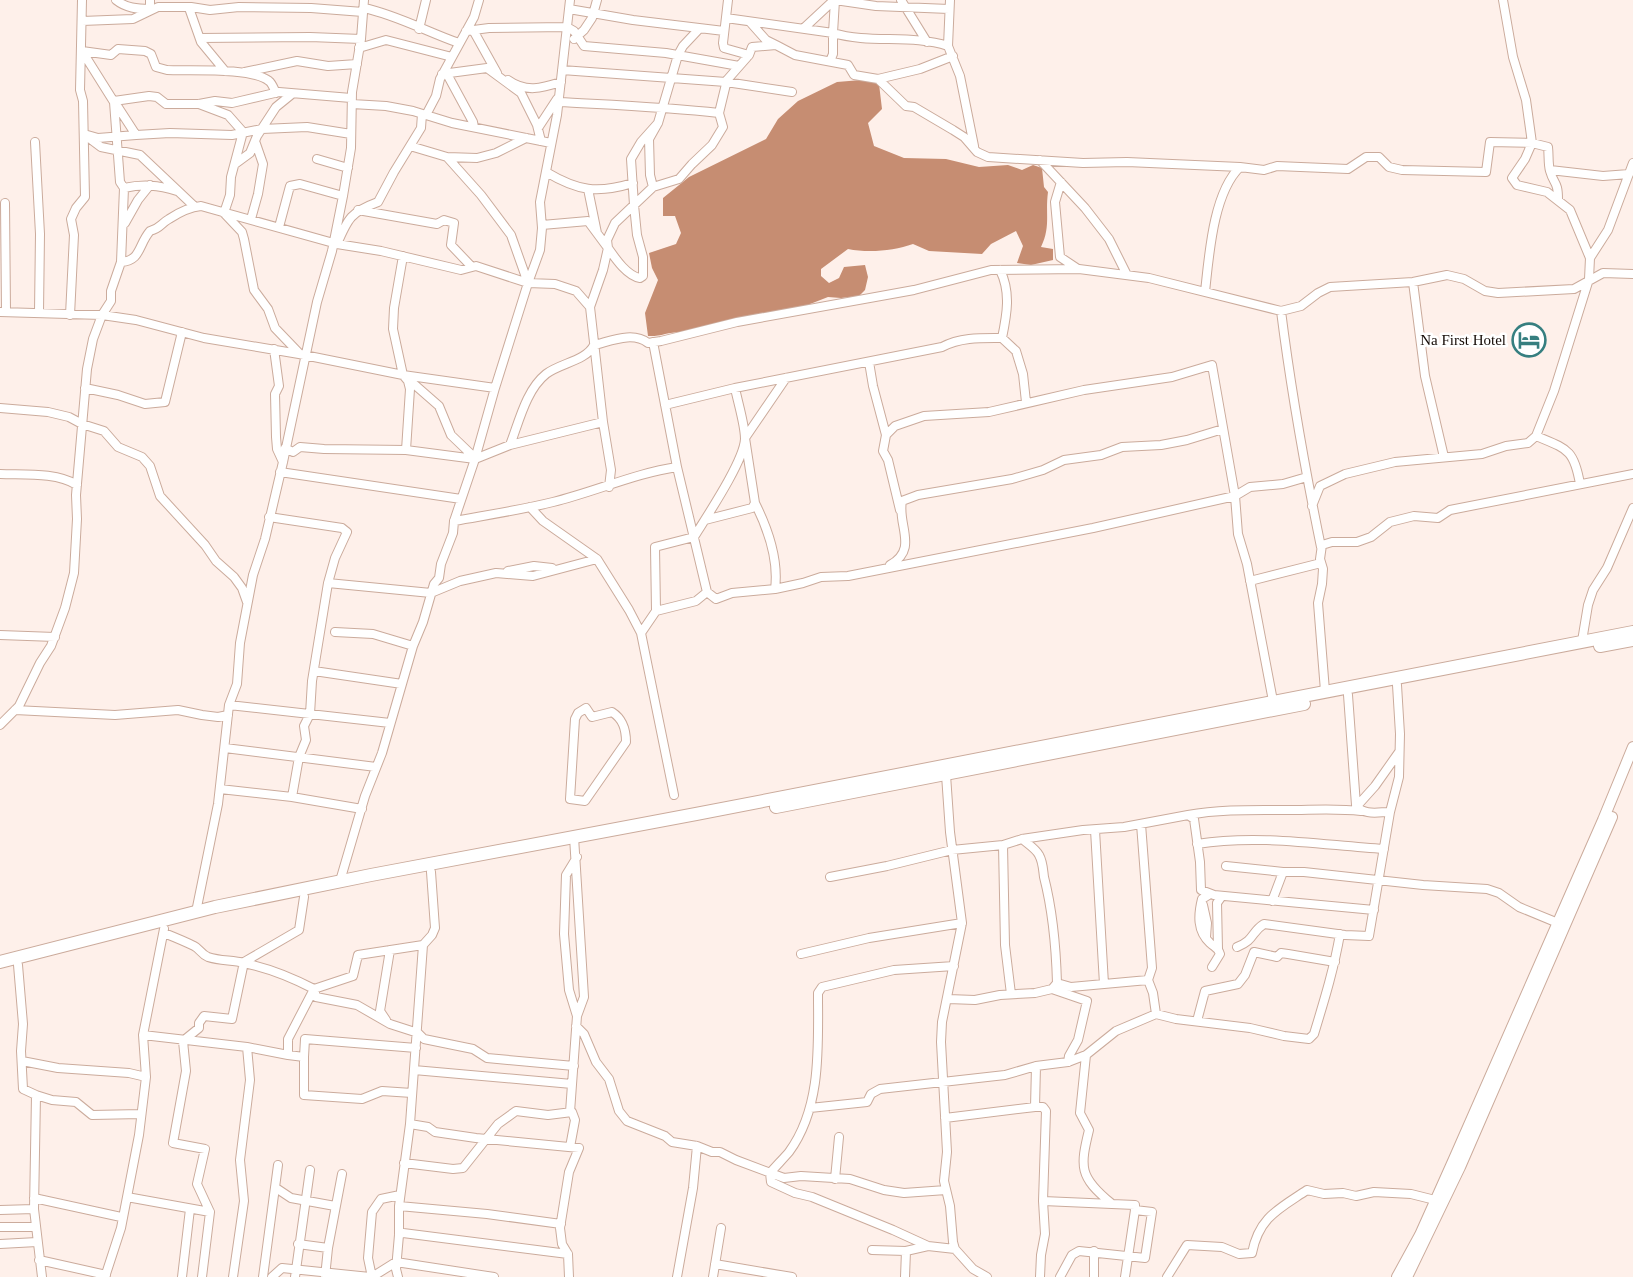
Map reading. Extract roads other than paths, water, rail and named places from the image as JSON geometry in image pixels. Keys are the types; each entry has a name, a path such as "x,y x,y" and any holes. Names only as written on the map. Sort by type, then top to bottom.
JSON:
{"highway":[{"path":"0,962 196,912 340,881 946,775 973,765 1273,701 1633,632"},
{"path":"0,970 164,931 233,911 431,872 575,840 1633,640"}],"main road":[{"path":"1397,1277 1435,1200 1633,747"},
{"path":"1407,1277 1460,1167 1602,843 1633,764"}],"street":[{"path":"70,315 74,235 71,219 85,197 83,101 80,90 82,0"},
{"path":"116,0 124,6 150,5 210,10 319,4 364,7 459,44"},
{"path":"420,29 426,0"},
{"path":"335,244 344,226 358,210 378,202 421,128 424,114 436,96 452,57 469,31 479,0"},
{"path":"565,43 584,30 593,14 597,0"},
{"path":"728,0 724,48 749,55"},
{"path":"835,0 868,5 950,4 948,46 960,76 974,147"},
{"path":"804,28 835,0 833,54 830,61"},
{"path":"1312,506 1320,486 1345,474 1395,462 1482,453 1528,443 1536,436 1554,391 1589,279 1590,258 1570,210 1547,192 1517,185 1512,178 1525,159 1532,143 1526,100 1513,57 1503,0"},
{"path":"903,3 927,42"},
{"path":"340,881 413,646 434,584 439,578 441,564 453,533 454,521 540,250 542,225 540,202 546,172 546,142 559,98 569,4 593,14 724,31"},
{"path":"82,21 133,19 150,5"},
{"path":"196,912 220,789 229,710 237,684 240,643 247,602 283,462 303,355 335,244 351,148 352,101 364,7"},
{"path":"189,8 200,38 225,71"},
{"path":"726,18 788,28 804,28 847,37 927,42 948,46"},
{"path":"750,22 766,40 795,55 848,65 854,75 878,79 920,69 953,56"},
{"path":"469,31 567,27 584,46 678,55 739,66"},
{"path":"653,187 650,175 649,139 658,123 678,55 699,29"},
{"path":"469,31 496,72 513,84 536,90 561,82"},
{"path":"200,38 309,37 360,44 386,40 452,57"},
{"path":"609,487 611,471 590,307 603,270 608,248 607,240 615,223 653,187 679,180 711,145 723,128 719,113 726,82 749,55 752,47 776,45"},
{"path":"82,51 111,55 118,49 145,51 151,54 156,67 167,70 225,71 258,76 270,81 276,93"},
{"path":"0,725 19,706 51,646 74,573 77,485 85,388 93,339 102,315 111,301 111,291 121,262 124,188 120,182 114,102 82,51"},
{"path":"243,73 297,61 328,66 357,64"},
{"path":"445,74 487,68 521,93 546,142"},
{"path":"562,70 726,82 792,92"},
{"path":"445,74 474,127"},
{"path":"878,79 906,106 914,107 953,130 977,152 988,157 1240,167 1264,170 1276,166 1348,169 1369,156 1379,157 1389,167 1402,170 1486,172 1490,142 1532,143 1548,147 1551,160 1550,170 1558,186 1558,199"},
{"path":"136,135 114,101 149,96 157,97 166,104 199,104 215,101 232,103 276,93 386,106 546,142"},
{"path":"235,164 250,153 276,107 292,94"},
{"path":"410,146 447,157 477,158 496,153 532,136 559,98"},
{"path":"559,98 628,107 661,107 719,113"},
{"path":"199,104 228,115 243,132"},
{"path":"542,225 588,221 614,257 634,277 643,276 643,257 634,205 631,159 640,141 658,123"},
{"path":"84,134 98,138 170,133 232,135 262,129 307,126 351,134"},
{"path":"224,213 243,132"},
{"path":"84,134 101,147 140,155 195,207"},
{"path":"251,219 263,164 255,141"},
{"path":"35,142 40,234 39,312"},
{"path":"447,157 481,195 511,235 528,283"},
{"path":"317,159 348,168"},
{"path":"1040,160 1085,208 1108,239 1127,275"},
{"path":"1590,258 1608,230 1633,163"},
{"path":"1205,292 1217,211 1232,175 1240,167"},
{"path":"1550,170 1603,176 1629,174"},
{"path":"546,172 568,184 588,189 608,189 633,183"},
{"path":"1061,182 1055,202 1060,257 1079,269"},
{"path":"124,188 142,184 179,191"},
{"path":"279,227 290,186 300,184 343,196"},
{"path":"123,226 150,185"},
{"path":"588,189 597,233"},
{"path":"5,202 3,312 102,315 136,320 246,346 274,349 403,375 495,388"},
{"path":"121,262 134,259 150,231 159,229 172,217 195,207 201,207 335,244 403,256 461,270 471,266 499,272 528,283 555,284 576,291 590,307"},
{"path":"358,210 437,225 444,220 454,223 451,245 471,266"},
{"path":"224,213 242,232 254,290 268,309 275,328 303,355"},
{"path":"403,256 394,308 393,329 403,375 410,389 406,450"},
{"path":"510,445 533,388 544,375 588,353 594,345 631,337 653,342 737,322 914,290 956,278 1000,270 1079,269 1149,278 1281,311 1301,306 1330,287 1413,282 1447,275 1464,279 1485,291 1498,293 1574,289 1603,273 1633,274"},
{"path":"1000,270 1008,290 1002,338"},
{"path":"1413,282 1425,376 1444,457"},
{"path":"1281,311 1292,400 1302,438 1312,506 1321,547 1323,568 1318,603 1325,691"},
{"path":"85,388 145,404 165,402 182,332"},
{"path":"665,405 735,388 942,347 952,341 972,338 1002,338 1016,351 1023,374 1026,402"},
{"path":"653,342 677,467 707,592 716,599 732,592 775,589 821,577 848,576 1094,528 1235,496 1250,487 1283,484 1307,477"},
{"path":"274,349 279,386 275,394 276,443 283,462"},
{"path":"869,362 886,435 883,451 888,460 904,530 905,548 898,560 881,570"},
{"path":"886,435 896,426 924,416 989,412 1084,390 1172,377 1212,365 1235,496 1238,534 1250,581 1273,701"},
{"path":"403,375 439,406 451,435 475,459"},
{"path":"641,633 656,611 655,547 694,537 731,476 745,438 786,378"},
{"path":"735,388 755,503 771,544 777,576 775,589"},
{"path":"0,408 48,412 69,417 82,424 104,430 118,447 136,454 147,462 160,496 205,545 216,561 234,577 242,588 247,602"},
{"path":"69,417 82,412"},
{"path":"285,448 293,452 300,447 406,450 475,459 510,445 603,422"},
{"path":"900,510 902,501 918,495 1012,479 1043,470 1064,460 1101,456 1122,447 1161,445 1187,440 1223,429"},
{"path":"1536,436 1569,453 1576,462 1581,484"},
{"path":"454,521 530,507 609,487 651,472 677,467"},
{"path":"68,480 78,472"},
{"path":"280,472 461,499"},
{"path":"0,474 35,475 68,480 77,485"},
{"path":"1321,547 1326,543 1357,542 1371,537 1386,524 1414,516 1438,518 1450,510 1633,474"},
{"path":"705,520 752,508 755,503"},
{"path":"530,507 543,521 597,559 641,633 674,795"},
{"path":"1582,641 1593,590 1607,568 1633,508"},
{"path":"268,517 347,530 335,558 328,583 314,671 310,714 304,726 306,740 299,758 292,797"},
{"path":"328,583 431,593 460,581 496,573 533,576 597,559"},
{"path":"1250,581 1321,563"},
{"path":"656,611 696,601 707,592"},
{"path":"335,632 373,634 413,646"},
{"path":"0,635 55,637"},
{"path":"314,671 402,684"},
{"path":"1237,947 1248,943 1264,924 1370,936 1390,812 1399,777 1397,685"},
{"path":"1348,695 1353,772 1359,808"},
{"path":"586,708 592,717 612,712 619,717 626,731 626,742 585,801 570,799 575,719 578,713 586,708"},
{"path":"15,710 115,715 178,710 218,717 229,710 310,714 390,723"},
{"path":"225,748 376,767"},
{"path":"1359,808 1400,752"},
{"path":"1353,772 1359,787 1367,795"},
{"path":"946,775 952,850 962,923 942,1022 947,1152 944,1174 950,1206 952,1242 955,1249 973,1269 987,1277"},
{"path":"220,789 292,797 362,809"},
{"path":"830,877 952,850 1003,845 1022,839 1141,824 1208,811 1359,808 1368,813 1390,812"},
{"path":"1188,815 1194,819 1201,890 1206,897 1206,938 1218,949"},
{"path":"1141,824 1152,968 1148,980 1153,993 1156,1014"},
{"path":"1095,830 1104,984"},
{"path":"1022,839 1038,853 1042,862 1050,913 1054,921 1054,986"},
{"path":"1197,844 1247,839 1291,840 1384,849"},
{"path":"570,1112 577,1016 584,997 575,840"},
{"path":"1003,845 1005,945 1011,994"},
{"path":"577,857 567,875 564,934 569,990 577,1016"},
{"path":"1226,866 1494,890 1519,908 1558,923"},
{"path":"398,1277 396,1262 399,1206 410,1124 423,945 435,928 431,872"},
{"path":"1272,901 1283,872"},
{"path":"1206,897 1222,896 1374,910"},
{"path":"1212,967 1220,954 1217,903 1222,896"},
{"path":"183,1041 199,1028 199,1023 204,1016 232,1019 244,962 299,930 304,897"},
{"path":"801,954 869,938 962,923"},
{"path":"39,1260 106,1276 121,1228 141,1114 146,1077 143,1035 164,931 197,947 202,954 209,957 244,962 286,976 314,989 353,976 358,955 423,945"},
{"path":"810,1108 867,1102 871,1094 880,1089 1005,1075 1036,1066 1068,1062 1086,1055 1116,1030 1156,1014 1309,1039 1314,1034 1335,962 1340,934"},
{"path":"390,950 380,1011 390,1024"},
{"path":"1197,1021 1205,991 1238,984 1245,975 1254,952 1277,957 1281,953 1335,962"},
{"path":"18,965 23,1024 23,1089 52,1100 76,1102 92,1115 141,1114"},
{"path":"954,966 894,970 822,987 818,993 817,1067 810,1108 789,1152 770,1173 771,1182 787,1189 812,1197 928,1246 955,1249"},
{"path":"948,999 975,1000 1035,993 1054,986 1071,987 1148,980"},
{"path":"1054,986 1088,1001 1078,1040 1068,1062"},
{"path":"314,989 316,997 357,1005 390,1024 418,1033 424,1039 473,1049 487,1058 574,1066"},
{"path":"288,1055 288,1039 314,989"},
{"path":"576,1026 585,1034 596,1062 609,1079 619,1111 627,1121 664,1136 672,1142 720,1152 788,1178 801,1176 850,1179 884,1190 904,1193 946,1190"},
{"path":"143,1035 247,1047 304,1057"},
{"path":"412,1093 382,1091 362,1099 304,1095 305,1040 416,1048"},
{"path":"183,1041 186,1071 173,1143 205,1149 197,1184 210,1212 202,1277"},
{"path":"233,1277 244,1201 240,1160 250,1080 247,1047"},
{"path":"1086,1055 1080,1110 1080,1116 1086,1122 1089,1130 1084,1144 1084,1168 1094,1188 1112,1203"},
{"path":"22,1061 58,1068 129,1073 146,1077"},
{"path":"1035,1107 1036,1066"},
{"path":"414,1070 572,1084"},
{"path":"36,1095 34,1209 39,1276"},
{"path":"945,1118 1035,1107 1043,1107 1046,1111 1043,1201 1045,1234 1040,1277"},
{"path":"404,1163 460,1169 498,1124 516,1111 548,1115 570,1112 575,1115 570,1147"},
{"path":"410,1124 428,1127 435,1132 579,1148 569,1172 561,1224 562,1244 568,1254 569,1277"},
{"path":"835,1179 839,1137"},
{"path":"677,1277 693,1188 697,1146"},
{"path":"263,1277 278,1165"},
{"path":"295,1273 310,1170"},
{"path":"325,1275 342,1174"},
{"path":"276,1188 291,1198 335,1206"},
{"path":"1167,1277 1187,1245 1222,1247 1239,1254 1252,1253 1255,1239 1270,1215 1307,1190 1323,1194 1343,1193 1356,1196 1374,1192 1411,1194 1435,1200"},
{"path":"372,1277 368,1258 372,1212 381,1199 400,1195"},
{"path":"127,1197 210,1212"},
{"path":"34,1198 121,1217"},
{"path":"1043,1201 1135,1205 1125,1277"},
{"path":"399,1206 561,1224"},
{"path":"0,1210 34,1209"},
{"path":"182,1277 190,1209"},
{"path":"1060,1277 1075,1252 1094,1251 1145,1258 1152,1212 1135,1210"},
{"path":"0,1227 36,1227"},
{"path":"713,1277 721,1228"},
{"path":"399,1235 414,1234 568,1254"},
{"path":"0,1244 37,1242"},
{"path":"298,1244 328,1248"},
{"path":"872,1250 906,1251 928,1246"},
{"path":"905,1277 906,1251"},
{"path":"1094,1251 1094,1277"},
{"path":"272,1277 282,1268 295,1273 372,1277 396,1262 442,1273 494,1277"},
{"path":"715,1264 792,1277"}],"place":[{"name":"Na First Hotel","path":"1529,340"}]}
